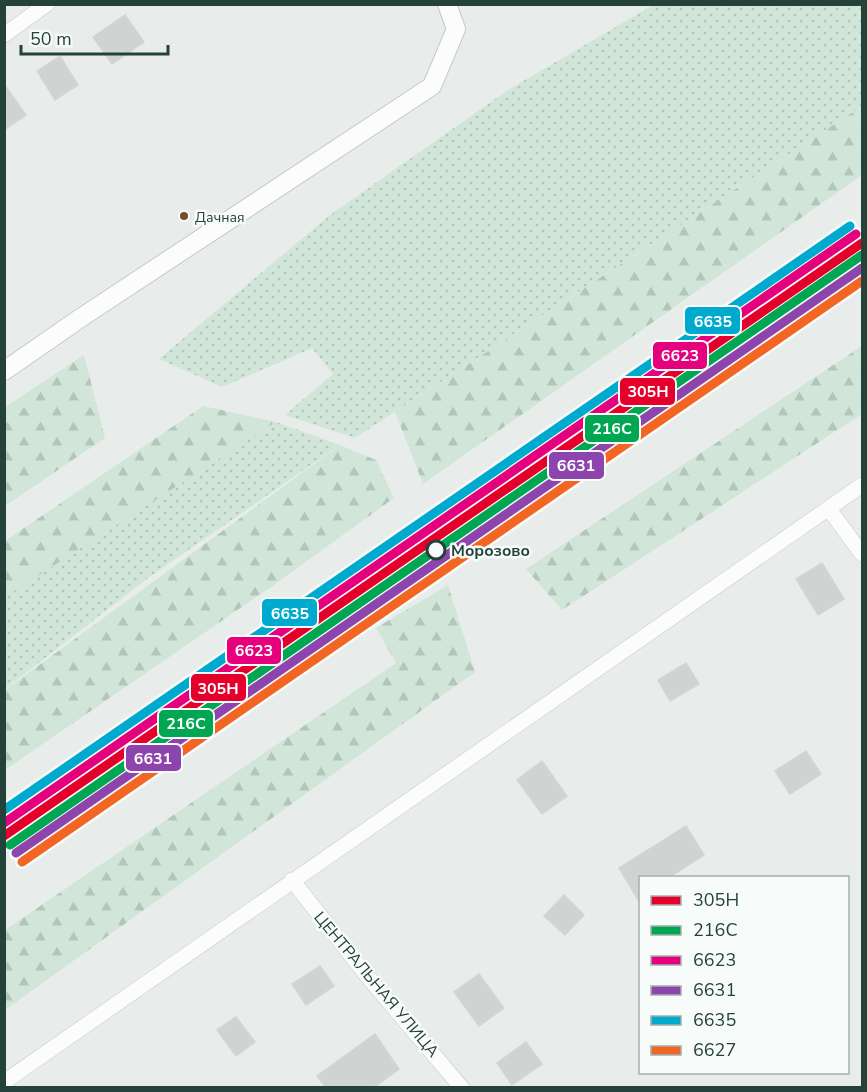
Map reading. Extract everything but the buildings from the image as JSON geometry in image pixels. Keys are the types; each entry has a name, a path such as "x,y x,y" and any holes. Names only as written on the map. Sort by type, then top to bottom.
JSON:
{"street":[{"path":"4,35 46,4"},
{"path":"4,371 432,86 456,29 447,4"},
{"path":"4,1082 862,485"},
{"path":"829,509 862,554"},
{"name":"ЦЕНТРАЛЬНАЯ УЛИЦА","path":"292,880 372,982 462,1088"}],"green space":[{"path":"653,5 862,5 862,106 355,438 285,415 333,374 312,348 222,387 159,359 330,215 508,90"},
{"path":"862,106 862,175 423,484 395,412"},
{"path":"862,346 862,414 562,610 526,569"},
{"path":"84,355 105,438 5,506 5,407"},
{"path":"203,406 276,422 5,605 5,541"},
{"path":"276,422 340,445 148,578 5,689 5,597"},
{"path":"340,445 376,460 394,498 278,582 5,770 5,690"},
{"path":"448,585 475,672 5,1010 5,930 396,663 376,628"}],"transit line":[{"name":"6635","path":"4,810 850,226"},
{"name":"6623","path":"4,823 856,234"},
{"name":"305Н","path":"4,836 862,243"},
{"name":"216С","path":"10,845 862,255"},
{"name":"6631","path":"16,853 862,268"},
{"name":"6627","path":"22,862 862,281"}],"place":[{"name":"Дачная","path":"184,216"},
{"name":"Морозово","path":"436,550"}]}
